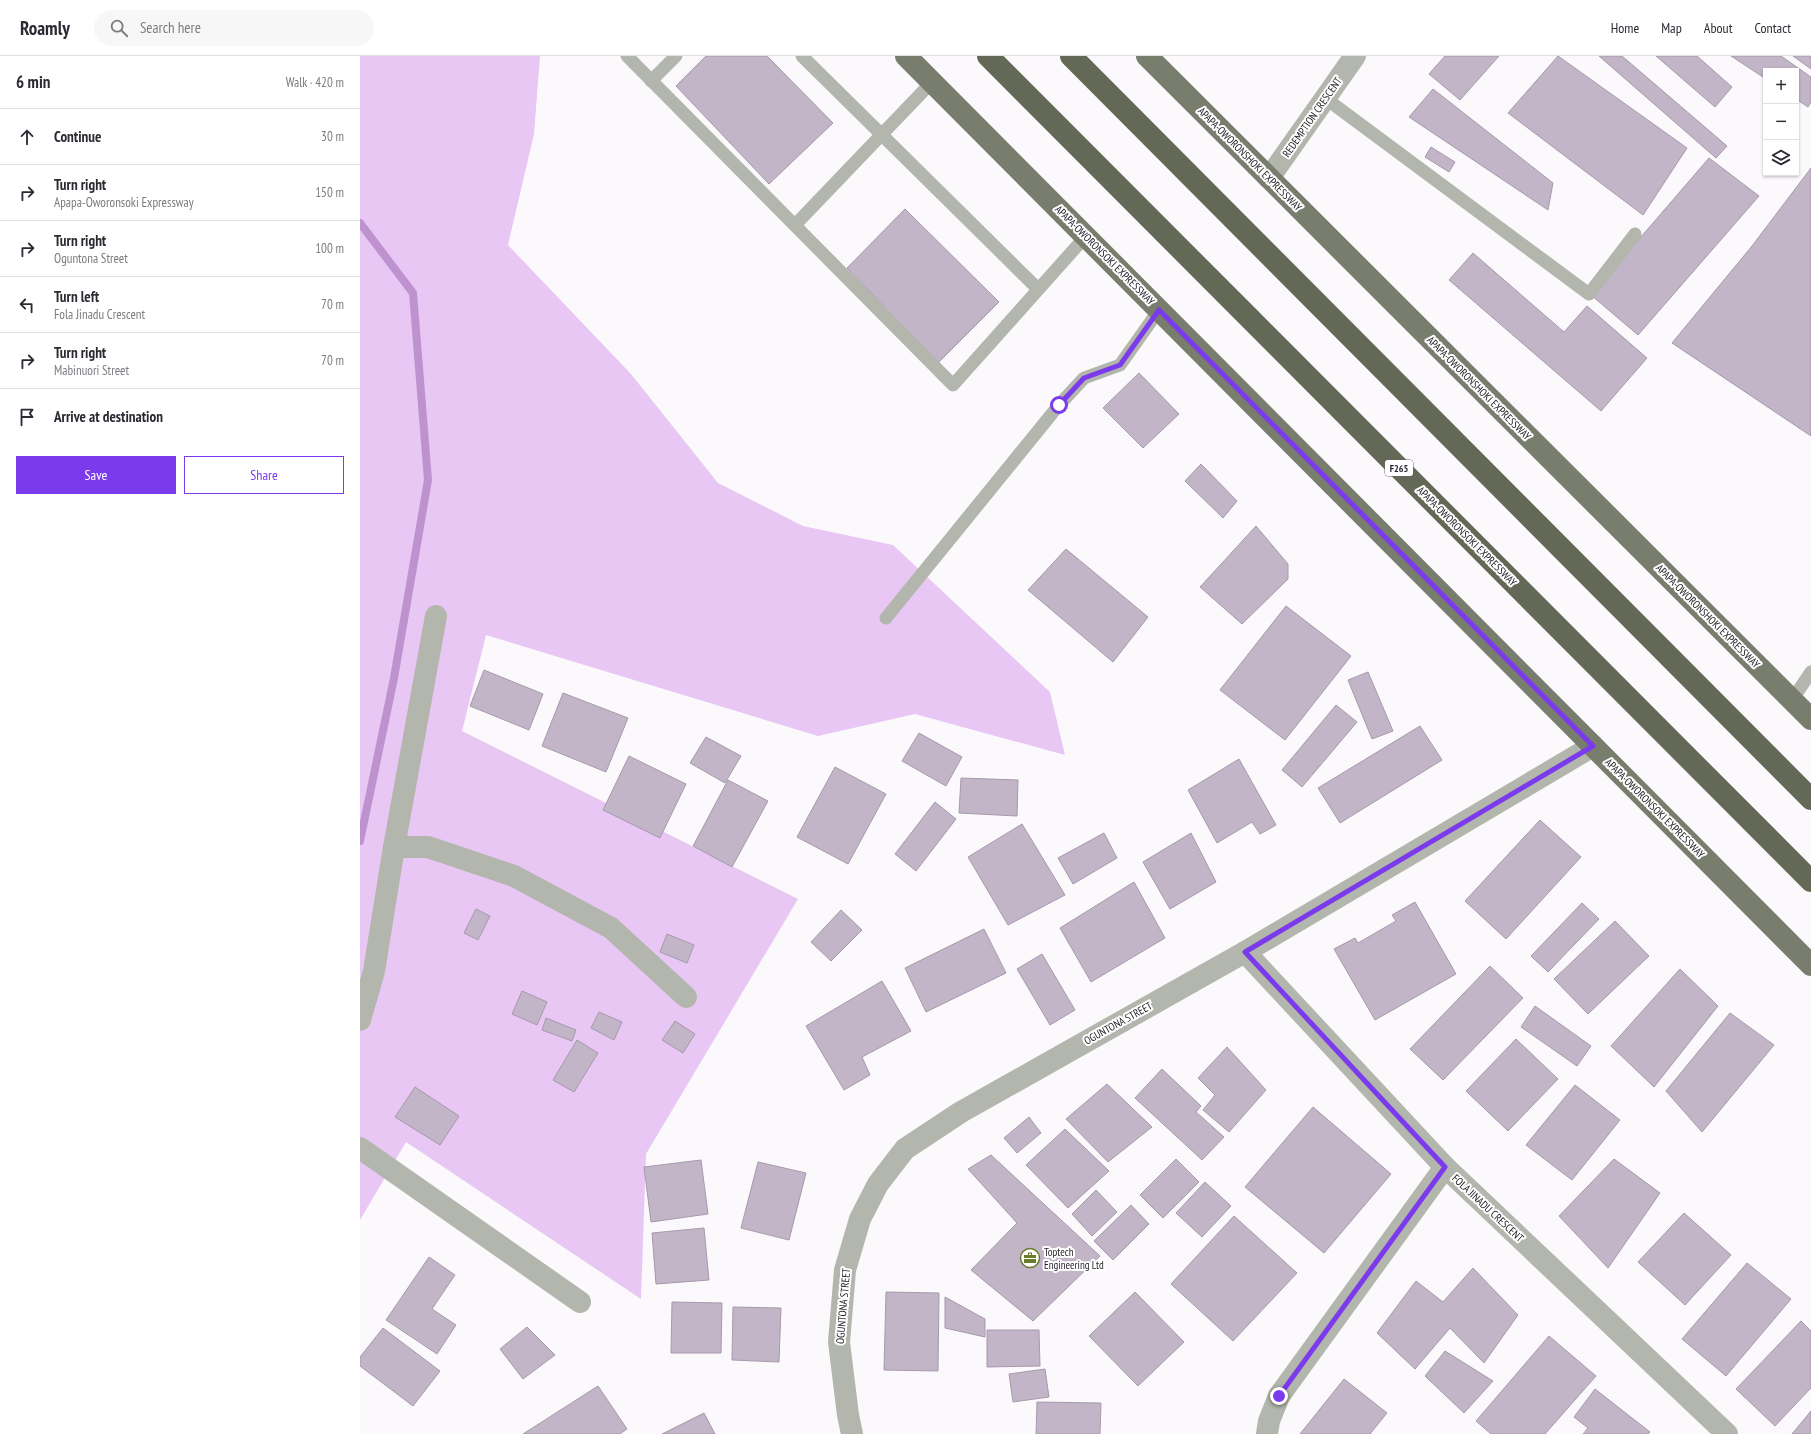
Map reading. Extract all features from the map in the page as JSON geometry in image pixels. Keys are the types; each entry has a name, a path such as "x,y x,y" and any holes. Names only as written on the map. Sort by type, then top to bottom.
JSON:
{"highway":[{"name":"APAPA-OWORONSOKI EXPRESSWAY","path":"988,56 1811,881"},
{"path":"1071,56 1811,799"}],"main road":[{"name":"APAPA-OWORONSOKI EXPRESSWAY","path":"906,56 1811,965"},
{"name":"APAPA-OWORONSHOKI EXPRESSWAY","path":"1147,56 1811,719"}],"street":[{"name":"REDEMPTION CRESCENT","path":"1269,178 1355,56"},
{"path":"360,1020 374,971 394,847 436,616"},
{"name":"OGUNTONA STREET","path":"852,1434 848,1415 839,1342 845,1270 860,1219 878,1184 905,1149 960,1112 1245,952 1593,746"},
{"path":"394,847 428,847 514,876 611,928 686,997"},
{"name":"FOLA JINADU CRESCENT","path":"1245,952 1445,1167 1727,1434"},
{"path":"360,1148 580,1302"},
{"path":"1267,1434 1279,1396 1445,1167"}],"lane":[{"path":"627,56 953,385 1086,236"},
{"path":"651,81 676,56"},
{"path":"802,56 1038,289"},
{"path":"795,225 932,82"},
{"path":"1326,98 1589,294 1635,234"},
{"path":"886,618 1059,405 1084,378 1120,365 1159,310"},
{"path":"1792,700 1811,672"}],"shaded area":[{"path":"360,56 540,56 534,134 508,245 631,374 718,483 803,526 893,545 1050,692 1065,755 915,714 818,736 486,635 462,731 798,899 646,1154 641,1299 406,1142 360,1220"}],"building":[{"path":"706,56 767,56 833,123 769,184 676,86"},
{"path":"1445,56 1499,56 1460,100 1429,74"},
{"path":"1558,56 1687,148 1643,215 1508,113"},
{"path":"1599,56 1622,56 1727,146 1716,158"},
{"path":"1656,56 1697,56 1732,87 1715,107"},
{"path":"1731,56 1781,56 1798,68 1763,68 1763,77"},
{"path":"1793,56 1811,56 1811,69"},
{"path":"1799,69 1811,77 1811,102 1808,107 1799,101"},
{"path":"1433,89 1553,183 1548,210 1409,117"},
{"path":"1431,147 1455,162 1449,172 1425,157"},
{"path":"1709,158 1759,196 1638,335 1591,295"},
{"path":"1811,168 1811,436 1672,343 1752,246"},
{"path":"905,209 999,302 938,363 847,268"},
{"path":"1473,253 1564,332 1587,306 1647,358 1601,411 1449,280"},
{"path":"1139,373 1179,414 1143,448 1103,408"},
{"path":"1201,464 1237,501 1223,518 1185,481"},
{"path":"1256,526 1288,564 1288,579 1242,624 1200,587"},
{"path":"1066,549 1148,617 1113,662 1028,590"},
{"path":"1286,606 1351,656 1285,740 1220,690"},
{"path":"484,670 543,694 529,730 470,706"},
{"path":"1368,672 1393,731 1372,739 1348,680"},
{"path":"563,693 628,718 606,772 542,746"},
{"path":"1336,705 1357,722 1302,787 1282,770"},
{"path":"1420,726 1442,760 1340,823 1318,788"},
{"path":"919,733 962,757 946,786 902,761"},
{"path":"706,737 741,756 725,783 690,763"},
{"path":"629,756 686,784 660,838 603,810"},
{"path":"1239,759 1276,825 1260,834 1252,822 1217,843 1188,790"},
{"path":"835,767 886,794 848,864 797,837"},
{"path":"961,778 1018,780 1017,816 959,813"},
{"path":"728,780 768,801 732,867 693,846"},
{"path":"935,802 956,819 916,871 895,854"},
{"path":"1540,820 1581,857 1506,939 1465,901"},
{"path":"1022,824 1065,895 1008,925 968,857"},
{"path":"1104,833 1117,858 1073,884 1058,858"},
{"path":"1191,833 1216,882 1170,909 1143,862"},
{"path":"1134,882 1165,938 1091,982 1060,928"},
{"path":"1415,902 1456,974 1375,1020 1334,949 1355,938 1358,943 1396,921 1392,915"},
{"path":"1582,903 1599,919 1548,972 1531,956"},
{"path":"476,909 490,916 478,940 464,933"},
{"path":"841,910 862,930 831,961 811,942"},
{"path":"1615,921 1649,956 1588,1014 1554,979"},
{"path":"984,929 1006,973 926,1012 905,968"},
{"path":"667,934 694,945 687,963 660,952"},
{"path":"1042,954 1075,1010 1050,1025 1017,969"},
{"path":"1490,966 1523,998 1443,1080 1410,1049"},
{"path":"1680,969 1718,1006 1654,1087 1611,1046"},
{"path":"882,981 911,1031 862,1057 870,1075 844,1090 806,1026"},
{"path":"522,991 547,1002 537,1025 512,1014"},
{"path":"1535,1006 1591,1046 1577,1066 1521,1027"},
{"path":"599,1012 622,1022 614,1040 591,1028"},
{"path":"1730,1013 1774,1045 1702,1132 1666,1091"},
{"path":"546,1018 576,1030 572,1041 542,1030"},
{"path":"675,1021 695,1034 683,1053 662,1040"},
{"path":"1516,1039 1558,1079 1508,1131 1466,1091"},
{"path":"577,1040 598,1053 574,1092 553,1080"},
{"path":"1227,1047 1266,1090 1229,1132 1203,1110 1215,1095 1198,1078"},
{"path":"1162,1069 1201,1106 1196,1112 1224,1137 1202,1160 1135,1098"},
{"path":"1107,1084 1152,1127 1108,1162 1066,1119"},
{"path":"1575,1085 1620,1120 1572,1180 1526,1145"},
{"path":"415,1087 459,1116 440,1145 395,1117"},
{"path":"1313,1107 1391,1174 1324,1253 1245,1187"},
{"path":"1029,1117 1041,1133 1017,1153 1004,1138"},
{"path":"1065,1129 1109,1171 1068,1208 1026,1165"},
{"path":"991,1155 1100,1256 1033,1321 971,1270 1017,1223 968,1169"},
{"path":"1176,1159 1199,1182 1163,1218 1140,1195"},
{"path":"1614,1159 1660,1193 1608,1268 1559,1216"},
{"path":"701,1160 708,1214 651,1222 644,1167"},
{"path":"758,1162 806,1173 789,1240 741,1228"},
{"path":"1205,1182 1231,1206 1202,1237 1176,1213"},
{"path":"1096,1190 1117,1212 1092,1236 1072,1214"},
{"path":"1131,1205 1149,1224 1113,1260 1094,1241"},
{"path":"1684,1213 1731,1255 1685,1305 1638,1262"},
{"path":"1234,1216 1297,1273 1233,1341 1171,1284"},
{"path":"704,1228 709,1280 656,1284 652,1233"},
{"path":"429,1257 455,1275 432,1309 456,1325 437,1354 386,1320"},
{"path":"1747,1263 1791,1299 1726,1376 1682,1339"},
{"path":"1473,1268 1518,1315 1484,1363 1450,1328 1415,1369 1377,1333 1416,1281 1443,1302"},
{"path":"886,1292 939,1293 938,1371 884,1370"},
{"path":"1135,1292 1184,1342 1138,1386 1089,1336"},
{"path":"945,1297 985,1319 985,1337 945,1328"},
{"path":"672,1302 722,1303 721,1353 671,1353"},
{"path":"733,1307 781,1308 779,1362 732,1360"},
{"path":"1801,1321 1811,1331 1811,1388 1775,1426 1736,1389"},
{"path":"527,1327 555,1355 523,1379 500,1349"},
{"path":"383,1328 440,1371 413,1406 360,1366 360,1357"},
{"path":"987,1330 1039,1330 1040,1366 987,1367"},
{"path":"1549,1336 1596,1376 1545,1434 1491,1434 1476,1421"},
{"path":"1445,1351 1493,1381 1464,1413 1425,1376"},
{"path":"1045,1369 1049,1397 1013,1402 1009,1374"},
{"path":"1344,1379 1387,1413 1370,1434 1300,1434"},
{"path":"598,1386 627,1429 620,1434 523,1434"},
{"path":"1595,1389 1650,1432 1648,1434 1583,1434 1588,1428 1574,1417"},
{"path":"1037,1402 1101,1403 1100,1434 1036,1434"},
{"path":"1811,1411 1811,1434 1792,1434"},
{"path":"704,1413 715,1434 662,1434"}],"waterway":[{"path":"360,223 413,293 428,480 394,678 360,841"}],"place":[{"name":"Toptech Engineering Ltd","path":"1030,1258"}],"route":[{"path":"1059,405 1084,378 1120,365 1159,310 1593,746 1245,952 1445,1167 1279,1396"}]}
